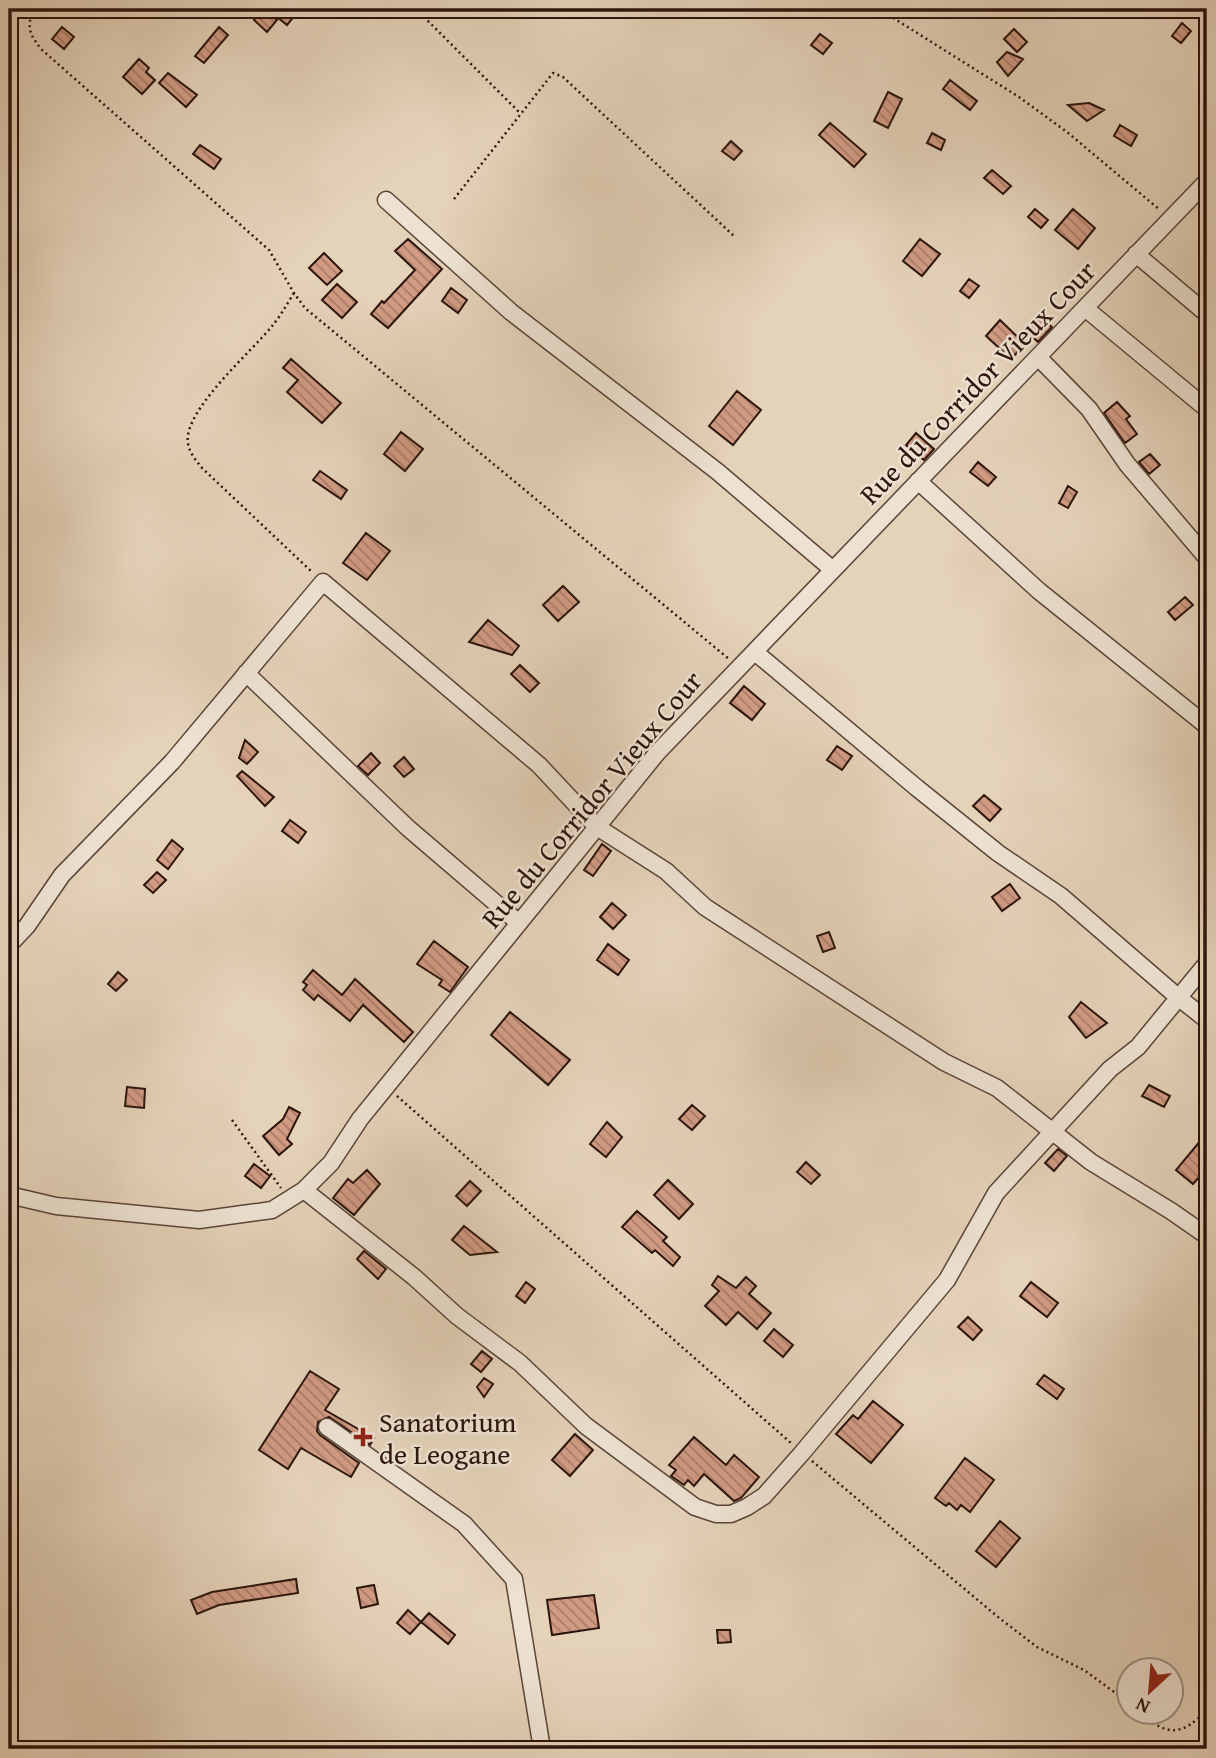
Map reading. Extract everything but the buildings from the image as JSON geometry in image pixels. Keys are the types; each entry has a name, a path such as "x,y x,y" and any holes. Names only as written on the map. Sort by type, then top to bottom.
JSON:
{"street":[{"name":"Rue du Corridor Vieux Cour","path":"9,1195 56,1206 199,1220 272,1210 304,1189 331,1163 360,1119 657,754 1207,181"},
{"path":"386,200 511,312 718,472 833,570"},
{"path":"1136,254 1207,314"},
{"path":"1085,308 1207,409"},
{"path":"1038,357 1089,409 1126,464 1207,558"},
{"path":"918,481 1039,591 1207,726"},
{"path":"9,945 27,926 62,875 172,762 323,582 539,765 597,827 666,871 705,907 944,1062 997,1087 1091,1162 1207,1236"},
{"path":"755,652 998,853 1061,896 1207,1020"},
{"path":"246,673 408,828 519,923"},
{"path":"304,1189 414,1277 457,1316 520,1363 586,1426 695,1507 716,1514 731,1514 764,1496 802,1453 947,1280 996,1193 1110,1069 1138,1047 1207,963"},
{"path":"327,1427 464,1524 513,1579 542,1749"}],"path":[{"path":"33,9 29,20 29,34 41,49 270,250 305,308 739,667"},
{"path":"416,9 520,114"},
{"path":"879,9 1019,97 1068,132 1170,219"},
{"path":"454,200 553,73 563,77 735,237"},
{"path":"294,293 273,324 195,418 188,437 190,453 202,468 323,582"},
{"path":"386,1087 802,1453 998,1617 1037,1647 1084,1670 1114,1692"},
{"path":"232,1120 289,1199"},
{"path":"1157,1726 1180,1731 1189,1727 1207,1710"}],"place":[{"name":"Sanatorium de Leogane","path":"363,1437"}]}
